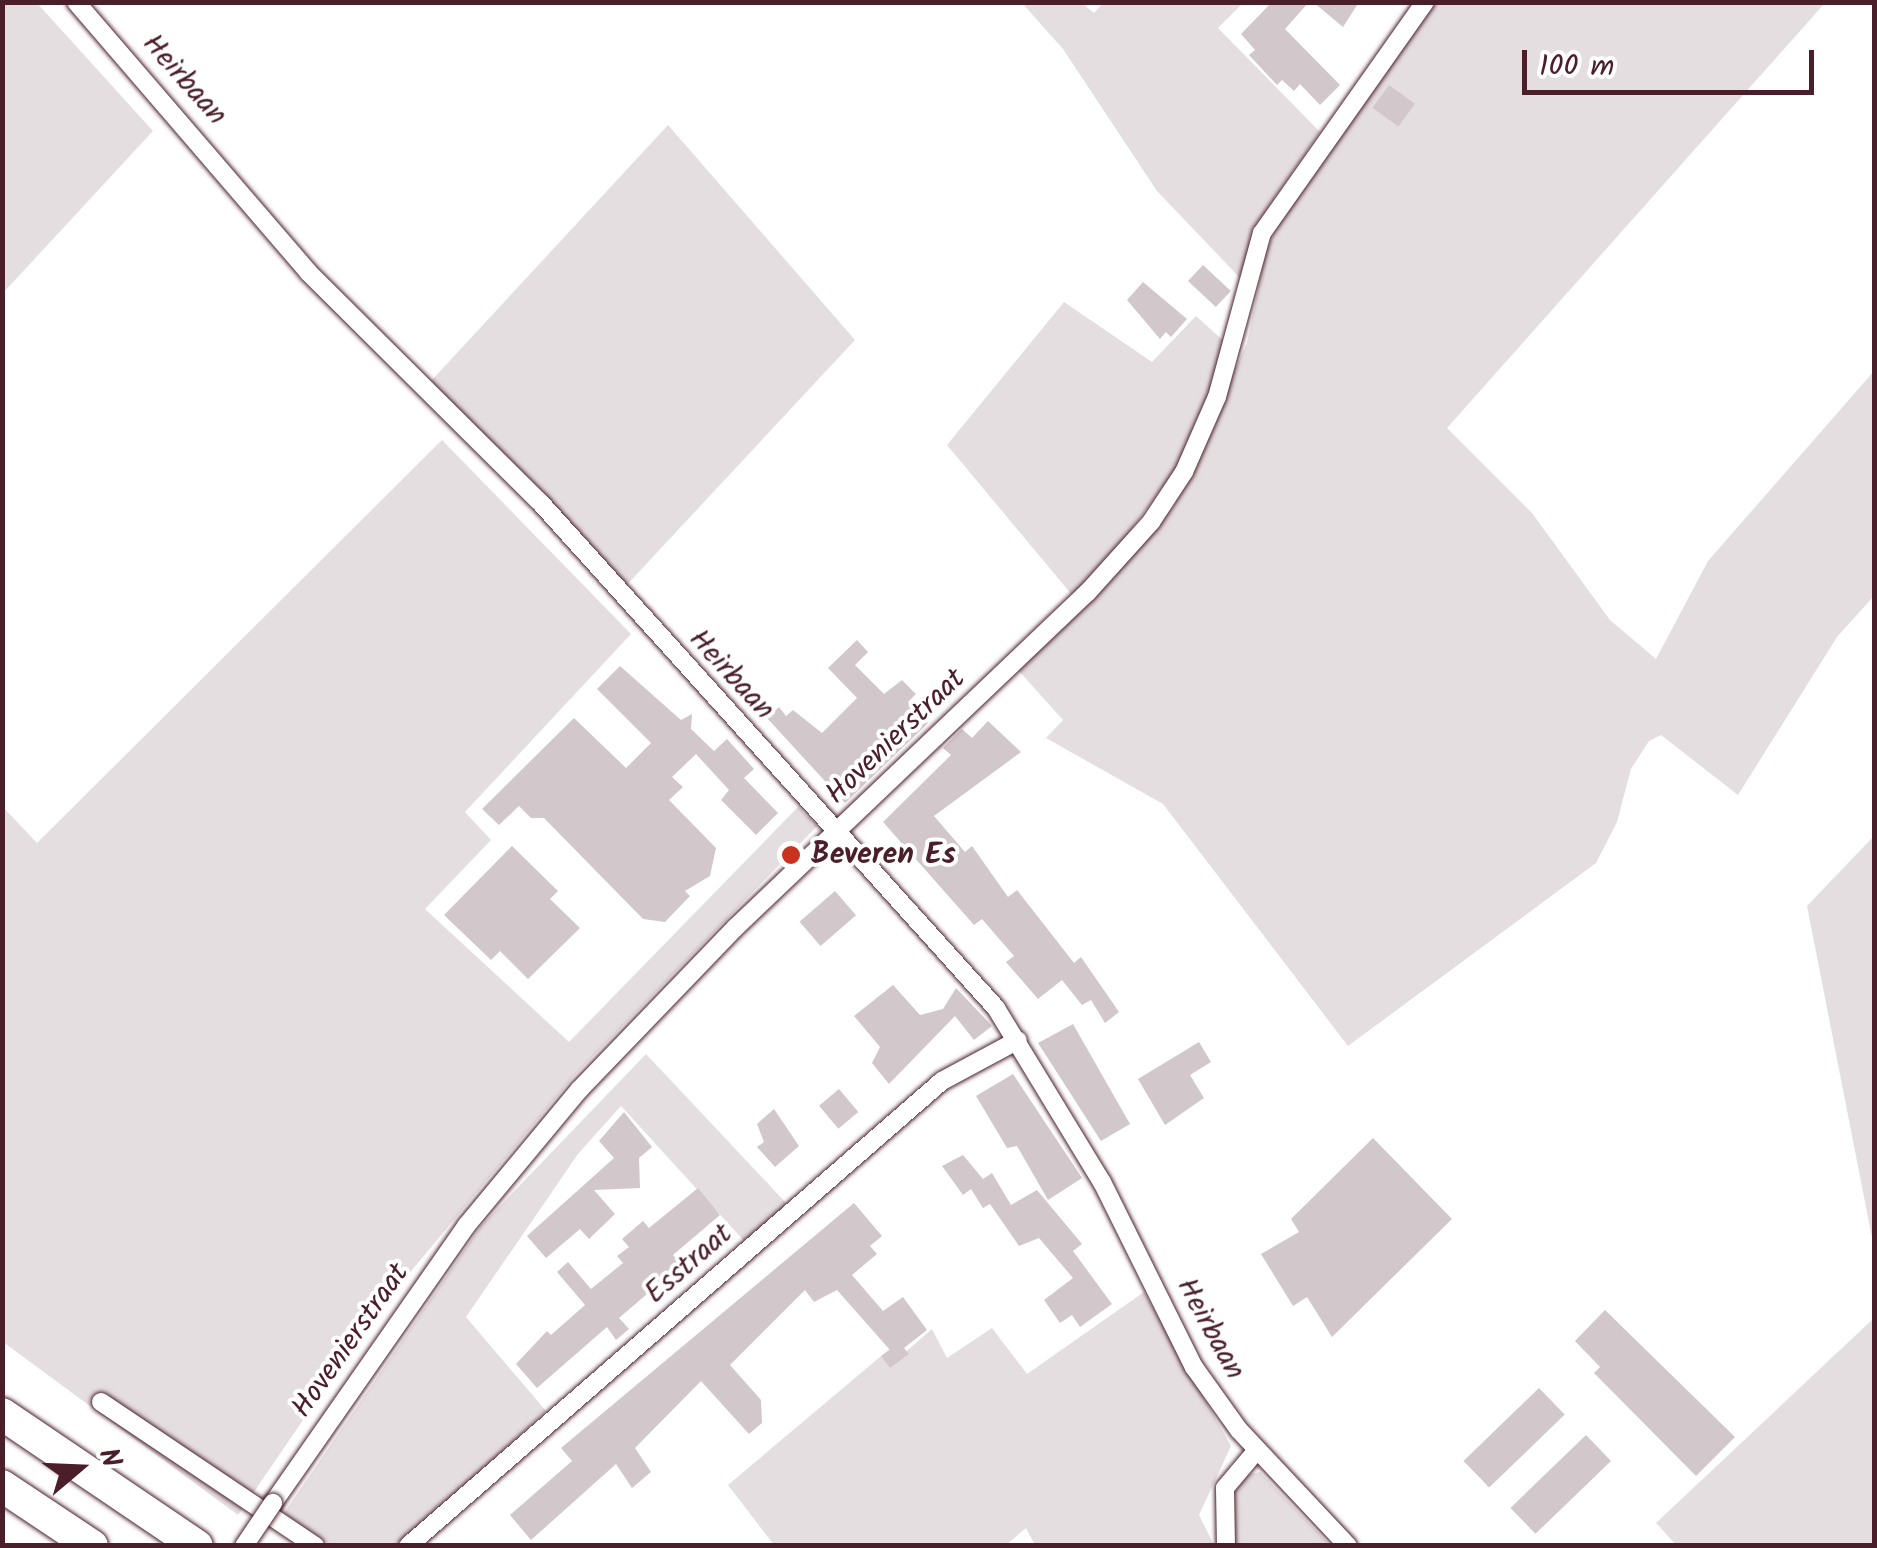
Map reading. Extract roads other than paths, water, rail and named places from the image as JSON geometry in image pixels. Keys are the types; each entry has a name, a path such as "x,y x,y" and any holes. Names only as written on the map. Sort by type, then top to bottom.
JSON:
{"highway":[{"path":"2,1414 198,1546"},
{"path":"2,1486 92,1546"}],"street":[{"name":"Heirbaan","path":"76,2 308,272 447,404 958,962 1018,1040 1102,1182 1194,1366 1258,1450 1348,1546"},
{"name":"Hovenierstraat","path":"244,1546 466,1226 578,1090 838,831 1087,593 1151,522 1184,472 1217,397 1262,233 1425,2"},
{"name":"Esstraat","path":"408,1546 942,1081 1018,1040"},
{"path":"101,1402 315,1546"},
{"path":"1226,1546 1225,1488 1258,1450"}],"place":[{"name":"Beveren Es","path":"791,855"}]}
